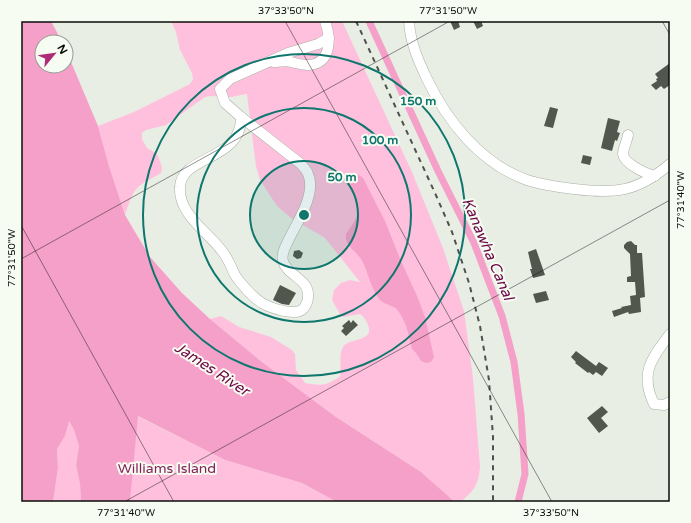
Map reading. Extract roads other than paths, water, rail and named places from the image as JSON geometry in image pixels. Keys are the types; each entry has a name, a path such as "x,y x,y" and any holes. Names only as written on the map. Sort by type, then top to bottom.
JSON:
{"street":[{"path":"269,62 286,61 306,65 318,62 328,50 329,38 325,21"},
{"path":"409,21 413,47 420,65 438,100 467,138 483,154 496,164 516,175 538,183 557,187 603,192 625,190 668,169"},
{"path":"242,117 241,128 238,135 227,147 192,167 185,173 180,184 181,199 189,215 223,251 238,280 257,301 269,307 292,313 297,312 305,307 308,301 308,290 301,280 287,268 282,255 304,208 310,187 308,174 301,164 225,102 220,89 230,79 288,53 318,44 329,38"},
{"path":"628,136 623,154 625,160 645,173 655,176"},
{"path":"670,334 654,355 647,378 648,392 654,404 664,405 670,402"}],"water":[{"name":"James River","path":"21,21 51,21 58,34 34,34 34,74 74,74 74,69 98,126 125,215 150,257 182,293 210,319 262,362 336,417 421,472 455,502 337,502 302,483 225,460 138,416 130,502 81,502 80,484 76,465 79,446 74,430 69,421 65,436 57,449 58,468 53,502 21,502"},
{"path":"359,175 363,178 385,221 417,296 425,317 434,357 431,362 426,363 421,361 412,349 402,317 395,308 383,303 378,297 361,259 347,241 346,234 356,218 359,209 356,198 348,181 348,177"}],"waterway":[{"name":"Kanawha Canal","path":"369,21 438,171 474,243 502,316 514,362 521,414 525,474 518,502"}],"railway":[{"path":"356,21 452,232 469,283 480,326 489,380 493,437 493,502"}],"park label":[{"name":"Williams Island","path":"167,468"}]}
